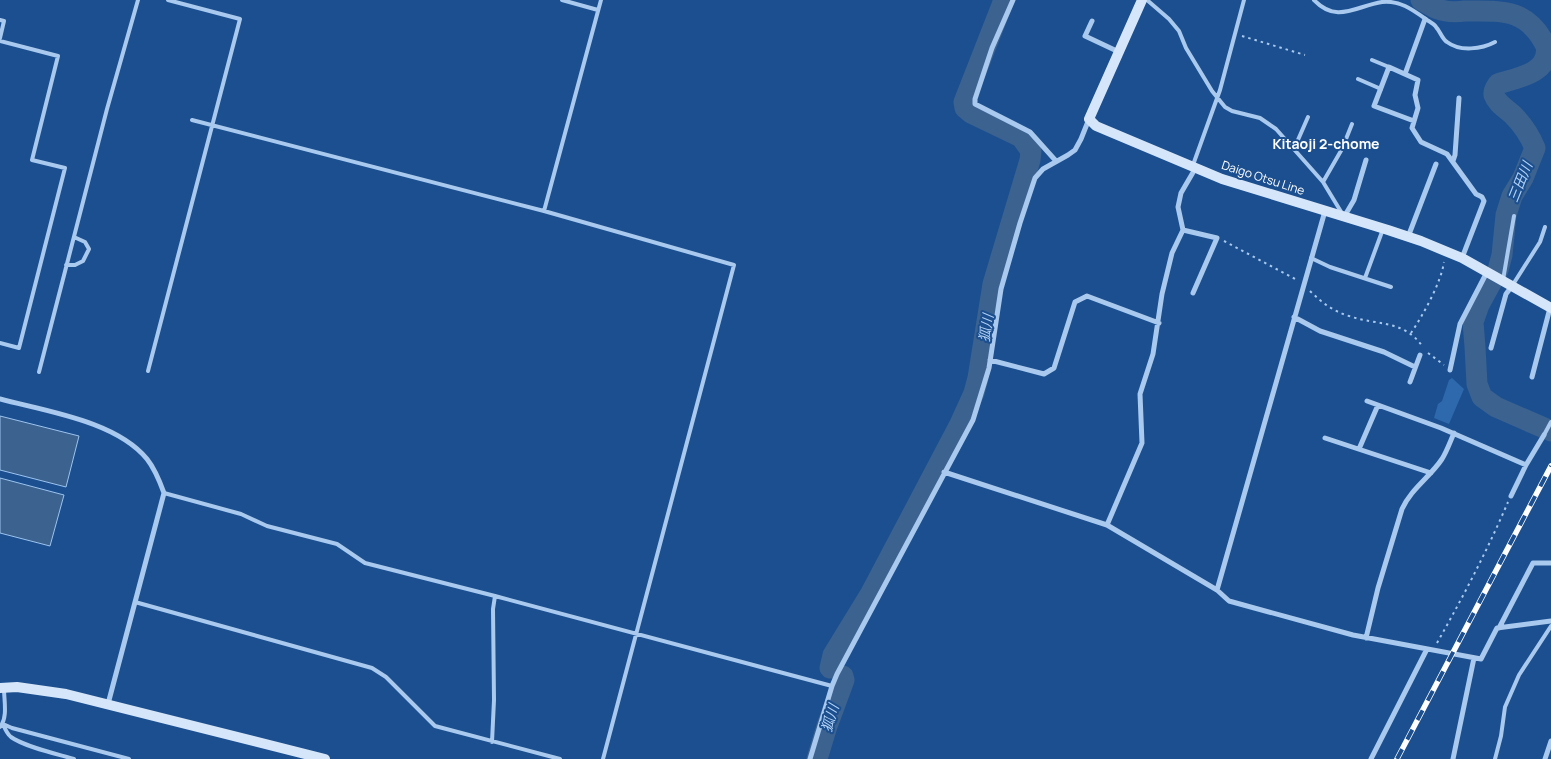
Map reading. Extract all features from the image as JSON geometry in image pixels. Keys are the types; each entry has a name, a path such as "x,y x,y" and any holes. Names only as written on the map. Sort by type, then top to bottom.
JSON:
{"main road":[{"path":"1089,120 1142,0"},
{"name":"Daigo Otsu Line","path":"1089,120 1104,130 1222,179 1384,228 1462,258 1551,308"},
{"path":"2,687 50,690 108,704 290,755 325,759"}],"street":[{"path":"1013,0 992,48 975,104 1030,132 1056,161"},
{"path":"1405,74 1425,19"},
{"path":"1092,21 1085,36 1119,52"},
{"path":"1414,121 1374,106 1389,67 1418,80 1415,95 1418,108 1412,128 1421,142 1447,154 1476,194 1482,197 1484,201 1462,258"},
{"path":"1453,161 1459,98"},
{"path":"810,759 832,686 973,420 990,360 1001,289 1035,178 1043,169 1075,150 1089,120"},
{"path":"1344,217 1354,200 1366,160"},
{"path":"1408,237 1436,164"},
{"path":"1107,525 1142,444 1140,394 1153,354 1162,294 1172,253 1183,230 1178,207 1179,200 1193,168"},
{"path":"1431,177 1438,180"},
{"path":"1217,590 1325,211"},
{"path":"1183,230 1217,238 1193,293"},
{"path":"1450,370 1460,324 1499,278 1506,294 1491,348"},
{"path":"990,360 1044,374 1054,368 1075,302 1087,296 1159,323"},
{"path":"1532,377 1551,308"},
{"path":"1294,317 1320,331 1384,352 1415,367"},
{"path":"1410,382 1420,355"},
{"path":"0,399 97,425 132,445 147,459 158,476 164,493 108,704"},
{"path":"1367,402 1454,433 1526,465"},
{"path":"1359,449 1378,405"},
{"path":"1366,638 1378,588 1402,509 1407,498 1443,458 1454,433"},
{"path":"1511,496 1526,465 1544,435"},
{"path":"1325,438 1431,473"},
{"path":"944,472 1107,525 1217,590 1229,602 1353,636 1474,658 1481,659 1533,563 1551,563"},
{"path":"1499,628 1551,621"},
{"path":"1371,759 1430,649"},
{"path":"1453,759 1474,658"},
{"path":"1545,759 1551,741"}],"lane":[{"path":"39,372 106,109 138,0"},
{"path":"148,371 240,19 168,0"},
{"path":"562,0 598,10"},
{"path":"544,211 601,0"},
{"path":"1147,0 1169,19 1179,31 1186,48 1225,107 1268,122 1323,182 1338,204 1344,217"},
{"path":"1193,168 1216,96 1220,90 1244,0"},
{"path":"1314,0 1325,9 1343,13 1382,2 1395,2 1419,12 1425,19 1436,26 1445,42 1452,45 1474,49 1485,48 1495,42"},
{"path":"0,20 4,21 0,40 58,56 32,160 64,168 19,348 0,343"},
{"path":"1372,60 1389,67"},
{"path":"1358,79 1381,89"},
{"path":"1294,149 1308,117"},
{"path":"192,120 544,211 734,265 603,759"},
{"path":"1323,182 1342,149 1352,124"},
{"path":"1499,278 1514,216"},
{"path":"1365,278 1384,228"},
{"path":"1499,278 1540,242 1545,228"},
{"path":"66,265 75,265 84,261 89,249 85,242 74,237"},
{"path":"1311,258 1330,267 1391,287"},
{"path":"1544,435 1550,423"},
{"path":"164,493 241,514 267,526 337,544 365,563 832,686"},
{"path":"492,742 494,700 493,609 496,596"},
{"path":"135,602 372,668 386,676 435,726 560,759"},
{"path":"1494,759 1501,736 1505,707 1519,675 1551,626"},
{"path":"1,725 4,715 2,687"},
{"path":"1,725 6,732 22,743 74,759"},
{"path":"1,725 129,759"}],"path":[{"path":"1235,34 1305,55"},
{"path":"1217,238 1304,284 1322,303 1331,309 1351,317 1380,322 1411,333 1425,350 1450,370"},
{"path":"1411,333 1421,318 1443,270 1446,252"},
{"path":"1430,649 1455,611 1494,537 1511,496"}],"shaded area":[{"path":"1452,378 1464,389 1449,424 1434,418 1438,404 1442,401 1449,380"},
{"path":"0,416 79,436 66,487 0,470"},
{"path":"0,478 64,495 50,546 0,533"}],"waterway":[{"name":"狐川","path":"830,668 833,655 871,593 959,426 974,393 978,378 993,284 1030,160 1031,151 1021,137 971,113 965,108 964,102 1004,0"},
{"name":"三田川","path":"1421,0 1444,11 1491,11 1512,14 1531,24 1546,46 1546,55 1543,63 1537,69 1522,77 1498,84 1494,91 1497,101 1520,122 1535,148 1523,178 1512,196 1506,215 1502,255 1498,270 1479,305 1473,322 1477,384 1482,397 1496,407 1551,431"},
{"name":"狐川","path":"817,759 844,680 843,676"}],"railway":[{"path":"1397,759 1551,466"}],"district":[{"name":"Kitaoji 2-chome","path":"1326,144"}]}
